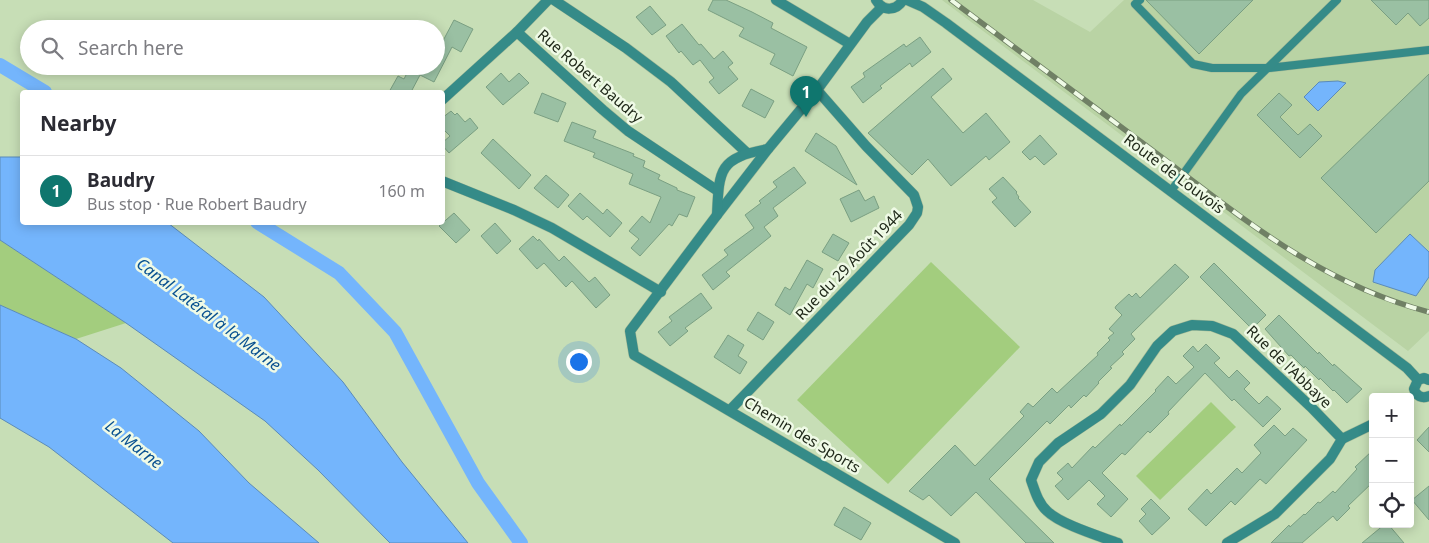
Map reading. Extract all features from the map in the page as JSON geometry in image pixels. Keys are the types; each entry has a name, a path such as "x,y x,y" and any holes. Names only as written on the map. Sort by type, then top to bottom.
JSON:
{"street":[{"path":"445,97 518,32 548,0"},
{"path":"554,0 610,37 664,77 704,111 746,153"},
{"path":"776,0 850,44"},
{"path":"445,182 514,210 552,228 661,292 717,215 817,90 879,3 886,8 895,8 903,0"},
{"name":"Route de Louvois","path":"907,0 923,7 946,23 1171,190 1407,368 1418,380"},
{"name":"Rue Robert Baudry","path":"518,32 603,110 628,130 718,191"},
{"name":"Rue du 29 Août 1944","path":"730,410 909,225 917,213 918,207 914,195 866,146 817,90"},
{"path":"717,215 720,176 730,163 736,157 746,153 768,149"},
{"name":"Chemin des Sports","path":"661,292 630,332 634,355 955,543"},
{"name":"Rue de l'Abbaye","path":"1118,543 1073,526 1048,512 1037,498 1031,480 1039,462 1058,442 1101,414 1130,386 1154,350 1173,331 1192,325 1212,326 1234,334 1342,439"},
{"path":"1429,380 1424,378 1418,380 1415,386 1414,397 1423,398 1429,396"},
{"path":"1227,543 1275,514 1330,459 1342,439 1369,426"}],"lane":[{"path":"1140,0 1135,4 1193,64 1212,68 1269,68 1429,50"},
{"path":"1171,190 1235,101 1337,0"}],"shaded area":[{"path":"942,0 1033,0 1090,32 1124,0 1429,0 1429,331 1408,351"}],"green space":[{"path":"0,240 126,323 76,339 0,305"},
{"path":"931,262 1020,347 888,484 797,400"},
{"path":"1211,402 1236,427 1160,500 1136,476"}],"water":[{"path":"1338,81 1346,83 1318,111 1304,97 1319,82"},
{"name":"Canal Latéral à la Marne","path":"0,157 20,157 20,225 171,225 264,297 343,382 402,462 468,543 390,543 318,470 265,421 126,323 0,240"},
{"path":"1410,234 1429,252 1429,277 1416,296 1373,282 1375,270"},
{"name":"La Marne","path":"0,305 76,339 121,368 199,431 249,483 319,543 173,543 49,447 0,418"}],"building":[{"path":"713,0 726,0 752,12 773,23 771,28 807,47 793,76 770,64 775,54 739,36 744,28 708,10"},
{"path":"1146,0 1253,0 1199,54"},
{"path":"1371,0 1429,0 1429,18 1420,26 1408,13 1396,25"},
{"path":"650,6 666,25 652,35 636,17"},
{"path":"454,20 473,29 461,52 452,47 445,61 445,37"},
{"path":"682,24 699,45 701,44 714,59 723,51 733,63 728,67 738,79 719,94 709,82 714,78 700,60 693,65 681,51 679,53 666,36"},
{"path":"920,37 931,52 912,67 910,63 880,86 882,88 863,103 851,87 865,77 863,73 904,44 906,47"},
{"path":"943,68 952,79 931,97 963,133 986,113 1010,142 989,160 986,156 951,186 928,159 912,175 868,133"},
{"path":"501,73 509,82 519,73 529,83 503,105 486,87"},
{"path":"1429,74 1429,181 1376,233 1321,178"},
{"path":"406,75 420,75 412,90 390,90 398,76 404,79"},
{"path":"420,75 438,75 434,82"},
{"path":"751,89 774,101 765,118 742,106"},
{"path":"542,93 566,103 558,122 534,113"},
{"path":"1279,93 1292,105 1280,117 1298,135 1310,124 1322,136 1300,158 1257,115"},
{"path":"451,111 455,115 457,113 465,122 470,118 478,128 449,153 445,148 445,140 450,136 445,131 445,116"},
{"path":"572,122 596,131 593,138 634,154 633,156 645,161 643,167 660,175 658,179 677,188 677,190 695,197 687,217 679,214 672,226 669,224 640,256 631,248 639,239 629,231 642,216 650,223 661,197 629,184 633,174 593,157 595,153 564,141"},
{"path":"816,133 836,146 857,185 805,151"},
{"path":"1040,135 1057,154 1044,165 1035,156 1030,160 1022,152"},
{"path":"493,139 531,175 519,189 481,153"},
{"path":"794,167 806,183 773,208 778,216 764,227 771,236 726,272 730,276 713,290 702,275 728,255 724,250 754,228 745,215 761,203 759,201 777,187 773,182"},
{"path":"546,175 569,195 558,208 534,188"},
{"path":"1003,177 1017,192 1018,198 1031,212 1015,227 992,202 997,198 989,189"},
{"path":"859,190 865,201 874,196 879,208 851,222 840,199"},
{"path":"580,193 603,214 607,209 622,223 610,237 587,216 583,220 568,206"},
{"path":"454,213 470,230 456,243 439,226 445,225 445,221"},
{"path":"495,223 511,241 497,254 481,236"},
{"path":"833,234 849,243 838,261 822,252"},
{"path":"533,236 538,241 539,239 559,261 564,256 589,282 595,277 610,295 596,308 572,281 566,287 544,263 537,269 519,249"},
{"path":"807,260 823,269 813,288 807,284 790,315 775,305 785,287 790,290"},
{"path":"1214,263 1266,315 1252,329 1200,277"},
{"path":"1175,264 1189,277 1131,334 1135,339 1122,352 1124,354 1110,367 1112,368 1086,397 1084,395 1071,408 1069,405 1050,424 1047,421 989,479 1054,543 1026,543 976,492 951,516 929,495 923,500 909,491 955,445 975,466 1024,416 1020,412 1028,403 1033,407 1052,388 1057,393 1098,355 1097,353 1114,333 1109,329 1122,315 1115,308 1116,306 1129,294 1132,297 1136,293 1140,298"},
{"path":"701,293 712,308 685,328 688,331 670,346 658,332 672,321 669,317"},
{"path":"758,312 774,322 763,340 747,330"},
{"path":"1279,315 1318,354 1319,352 1362,389 1347,403 1320,378 1319,380 1305,366 1304,368 1291,355 1289,356 1265,329"},
{"path":"728,335 744,345 738,356 747,362 740,374 714,357"},
{"path":"1206,344 1220,358 1214,363 1229,378 1237,370 1250,383 1244,389 1259,404 1267,396 1281,409 1263,427 1234,399 1232,401 1205,373 1150,433 1148,431 1125,455 1122,453 1102,473 1128,499 1111,517 1097,504 1105,496 1089,480 1068,500 1055,486 1063,479 1057,473 1068,463 1072,468 1093,446 1095,448 1120,424 1121,426 1156,391 1168,376 1176,384 1194,367 1183,356 1193,346 1198,352"},
{"path":"1274,425 1285,436 1293,428 1307,440 1266,484 1260,479 1235,505 1231,501 1206,526 1188,509 1207,489 1211,494 1237,468 1242,473 1261,453 1254,445"},
{"path":"1429,427 1429,452 1417,440"},
{"path":"1369,454 1369,486 1348,506 1350,508 1337,521 1333,516 1302,543 1271,543 1289,525 1290,527 1318,502 1320,503 1333,491 1335,493 1357,469 1355,467"},
{"path":"1429,486 1429,520 1414,502 1414,498"},
{"path":"1151,499 1170,518 1152,535 1139,521 1146,514 1141,509"},
{"path":"844,507 871,523 861,540 834,525"},
{"path":"1380,528 1391,528 1404,543 1362,543"}],"waterway":[{"path":"0,65 42,90"},
{"path":"262,225 339,273 395,332 478,483 521,543"}],"railway":[{"path":"951,0 1223,204 1287,248 1354,285 1390,300 1429,312"}],"place":[{"name":"Baudry","path":"806,117"}]}
